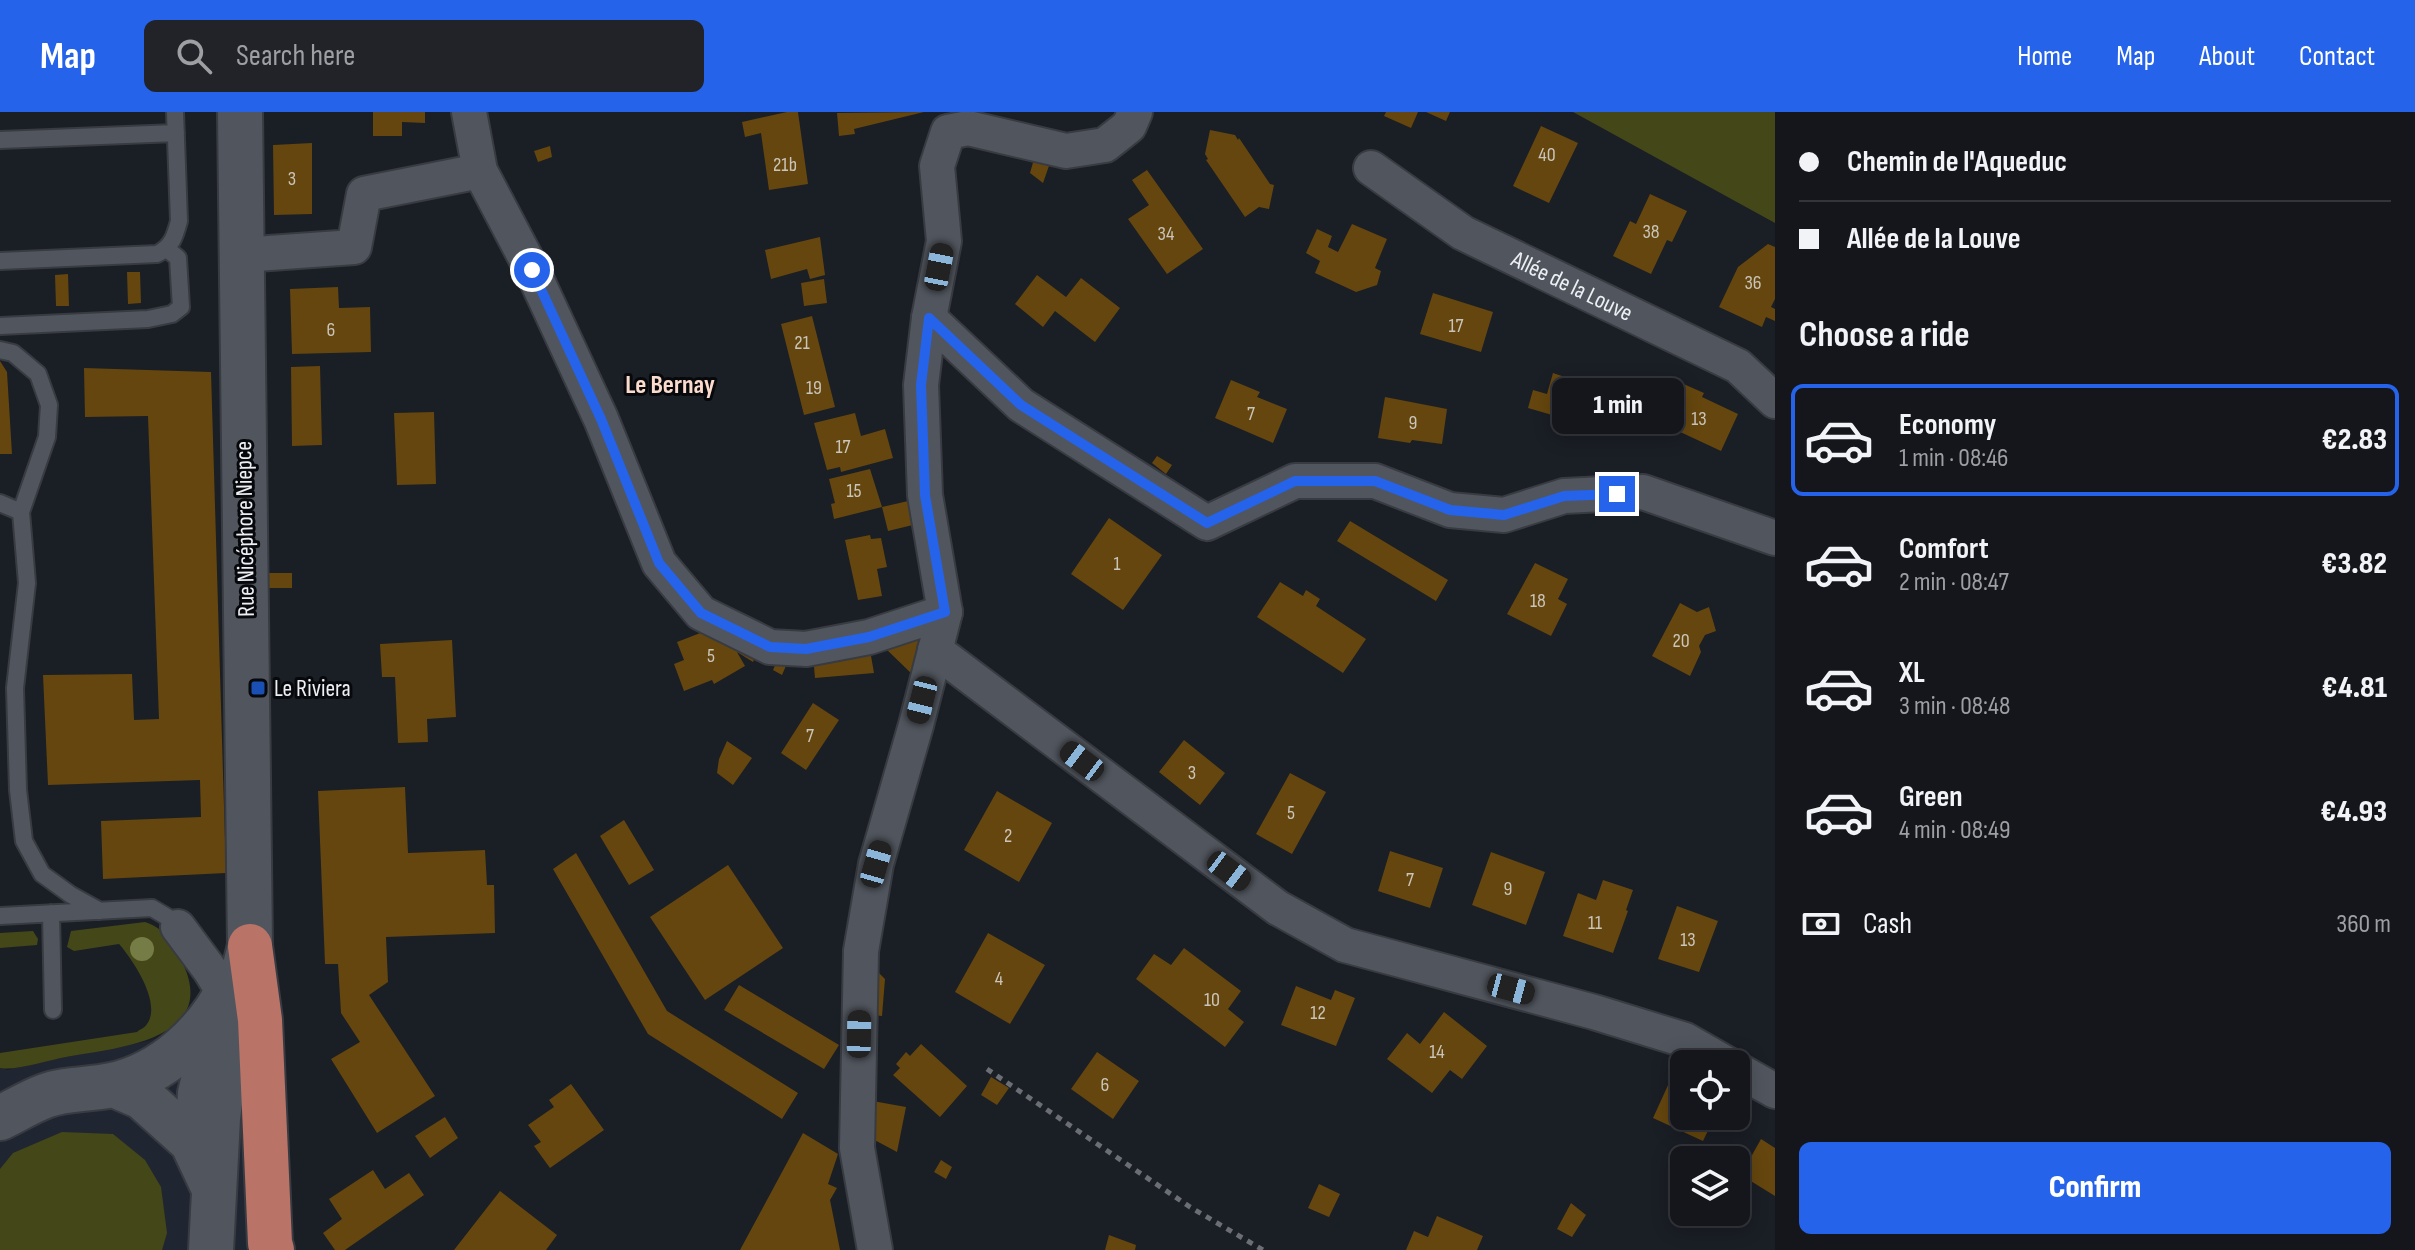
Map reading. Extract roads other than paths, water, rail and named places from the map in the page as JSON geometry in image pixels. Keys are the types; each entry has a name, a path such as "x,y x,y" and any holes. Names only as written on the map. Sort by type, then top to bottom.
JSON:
{"highway":[{"path":"250,946 260,1020 272,1250"}],"street":[{"name":"Rue Nicéphore Niepce","path":"240,112 250,946"},
{"path":"469,112 480,171 532,270 601,419 659,563 701,613 770,647 806,649 869,637 945,612"},
{"path":"875,1250 857,1148 861,951 876,864 945,612 925,495 921,385 929,318 944,241 937,166 948,132 968,128 1066,151 1105,145 1129,126 1135,112"},
{"name":"Allée de la Louve","path":"1371,168 1463,233 1738,366 1775,401"},
{"path":"242,255 354,247 364,194 480,171"},
{"path":"929,318 1021,405 1207,523 1295,481 1375,481 1450,510 1504,515 1564,496 1643,492 1775,538"},
{"path":"935,650 1278,908 1345,945 1624,1021 1685,1040 1702,1050"},
{"path":"178,927 210,970 220,1004 195,1093 192,1142"},
{"path":"4,1112 46,1095 114,1085 147,1073 192,1041 220,1004 250,946"},
{"path":"212,1246 218,1118 230,1026 250,946"},
{"path":"1750,1077 1775,1091"},
{"path":"114,1085 142,1097 192,1142 215,1191"}],"lane":[{"path":"0,261 157,254 167,249 175,238 179,221 175,112"},
{"path":"0,140 176,133"},
{"path":"0,326 148,319 172,314 181,307 178,258 167,249"},
{"path":"0,350 13,353 38,374 49,405 47,437 21,512 27,583 15,688 18,790 24,841 42,874 100,911"},
{"path":"0,503 21,512"},
{"path":"0,916 152,908 178,927"},
{"path":"51,913 53,1010"}],"place":[{"name":"Le Riviera","path":"258,688"}],"district":[{"name":"Le Bernay","path":"670,385"}]}
